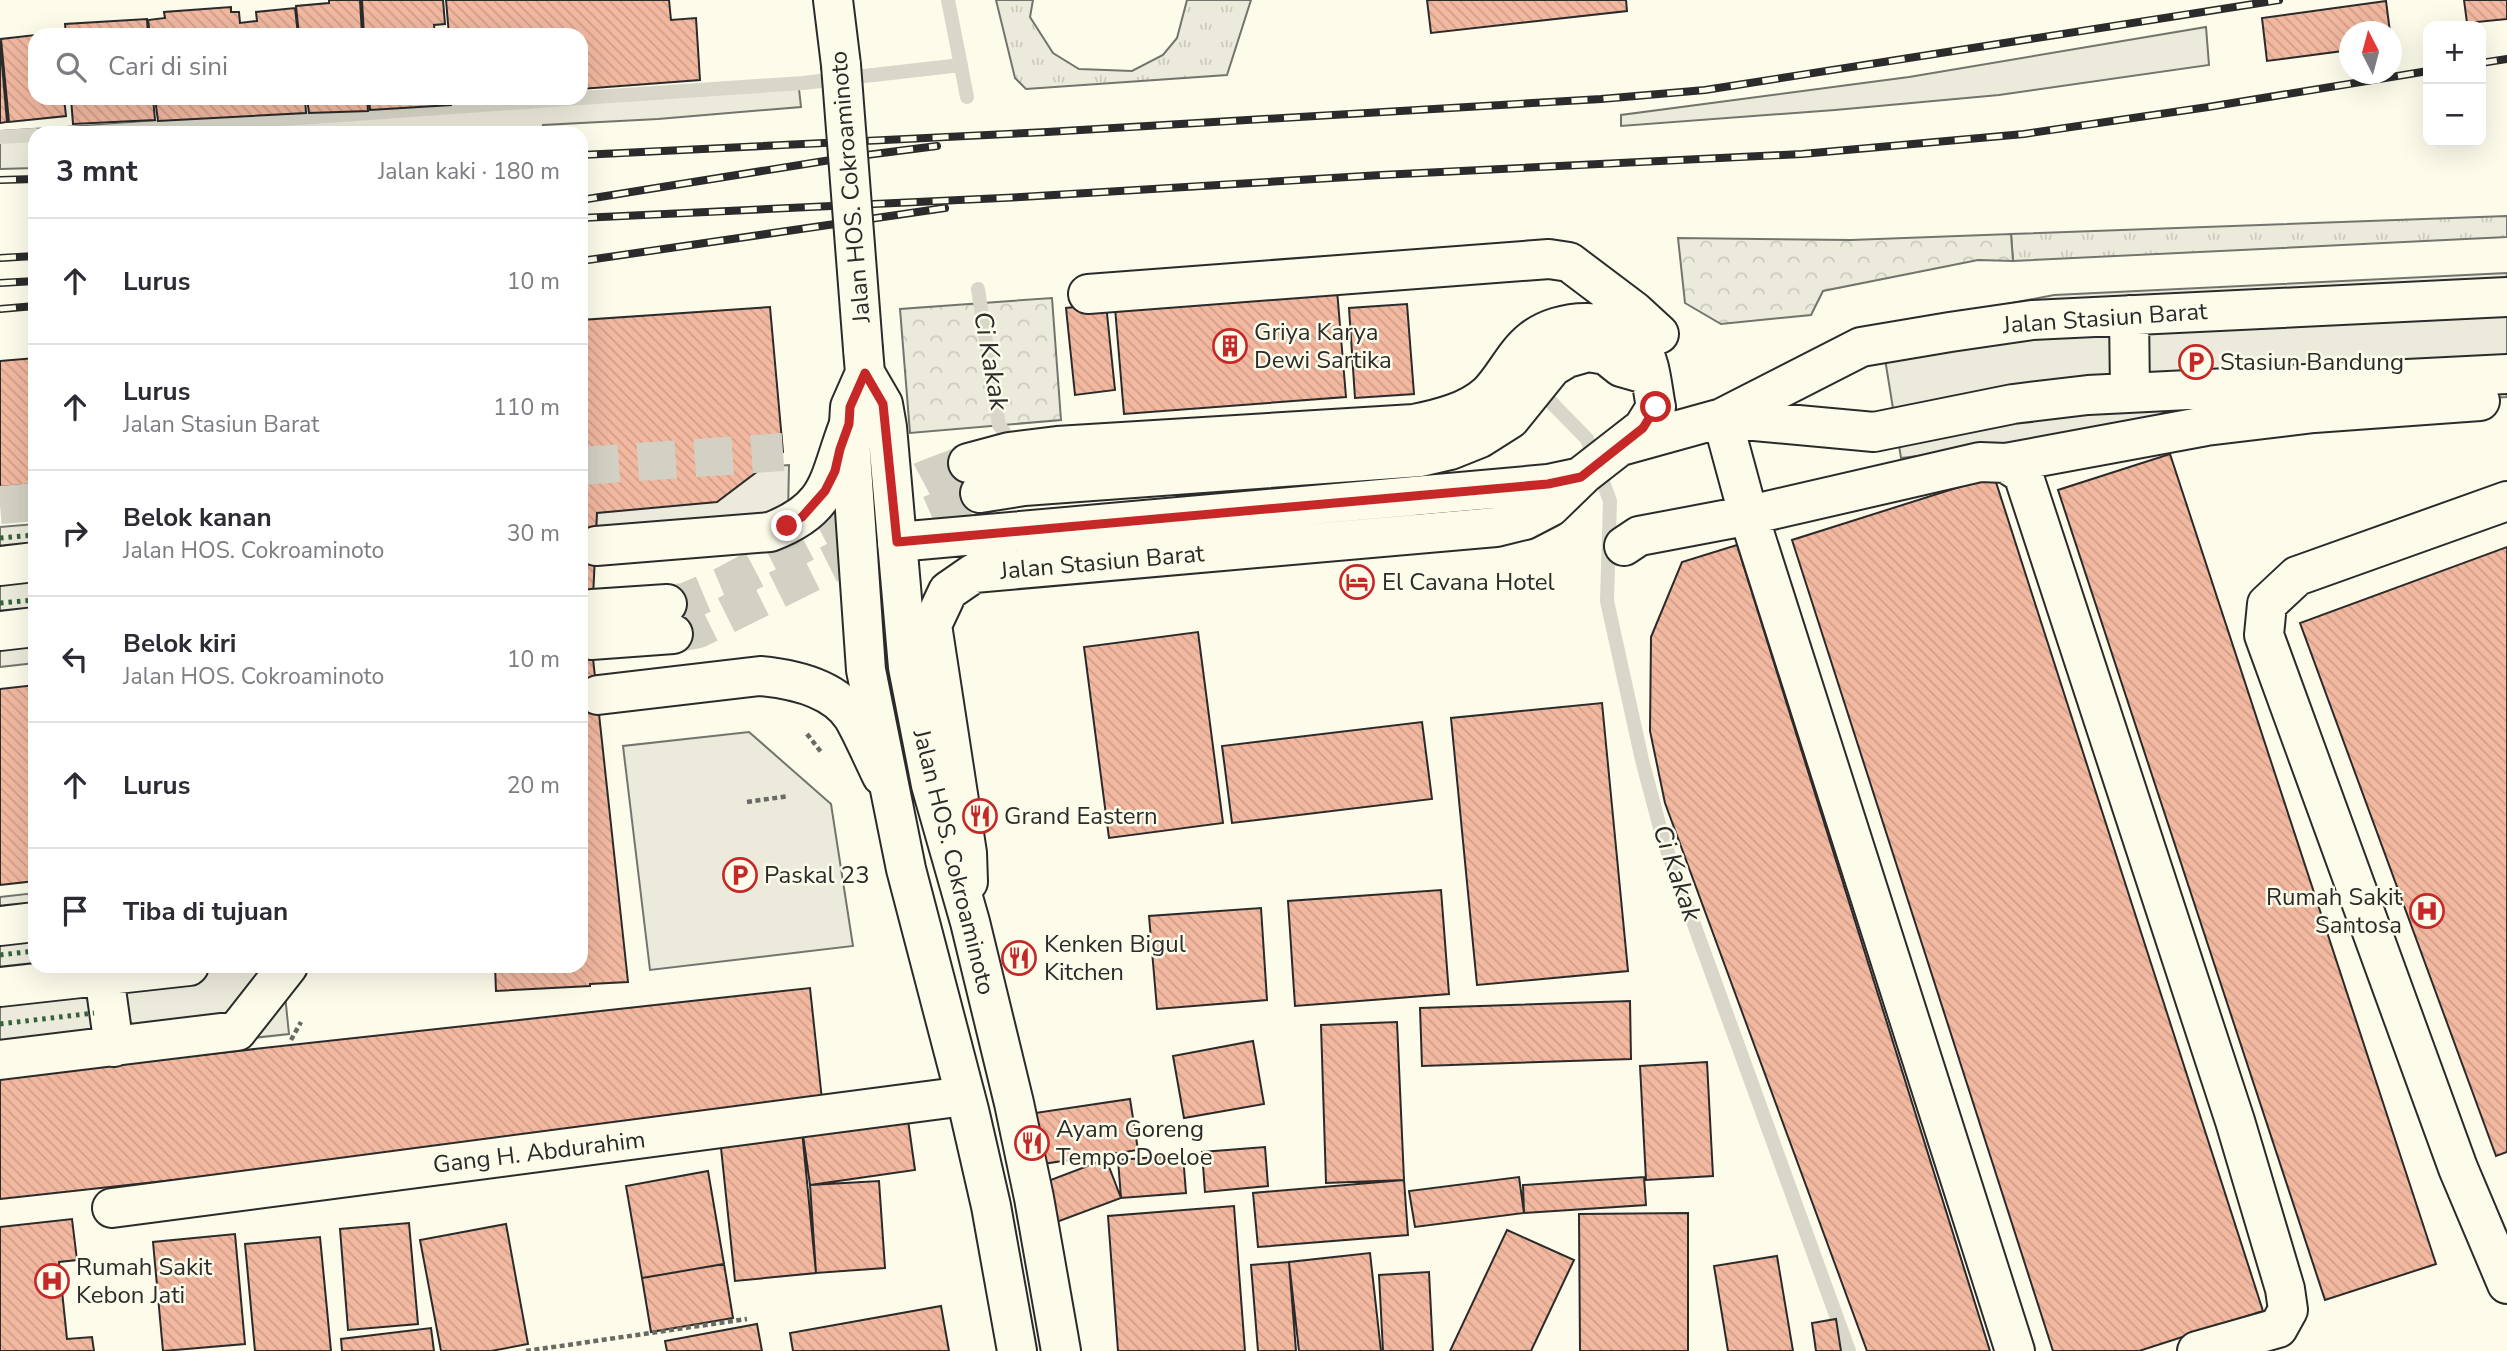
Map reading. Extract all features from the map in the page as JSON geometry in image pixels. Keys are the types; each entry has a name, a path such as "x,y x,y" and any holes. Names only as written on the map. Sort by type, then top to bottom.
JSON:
{"main road":[{"name":"Jalan HOS. Cokroaminoto","path":"833,0 841,65 864,361 883,404 908,667 931,785 970,922 1023,1144 1061,1351"},
{"path":"1087,294 1549,259 1569,262 1658,330 1662,340 1649,375 1656,407 1643,428 1599,463"},
{"name":"Jalan Stasiun Barat","path":"897,542 1548,484 1722,418 1861,347 2032,320 2507,297"},
{"path":"2129,315 2130,392"},
{"path":"974,478 1024,486 1420,457 1450,450 1480,438 1510,419 1552,366 1567,358 1588,352 1606,355 1621,367 1649,375"},
{"name":"Jalan HOS. Cokroaminoto","path":"864,361 850,407 849,424 866,670 906,869 991,1206 1017,1351"},
{"name":"Jalan Stasiun Barat","path":"1722,418 1874,432 2013,404 2088,395 2507,374"},
{"path":"1624,545 1639,536 1749,515 1980,462 2006,463 2206,426 2314,414 2507,399"},
{"path":"1722,418 1749,515 2015,1351"},
{"path":"596,545 770,532 787,526 802,517 825,491 835,471 849,424"},
{"name":"Jalan Stasiun Barat","path":"970,922 967,853 932,625 948,591 974,573 1496,527 1525,520 1550,507 1599,463"},
{"path":"2006,463 2023,474 2235,1121 2285,1289 2288,1310 2278,1328 2197,1351"},
{"path":"2507,501 2297,576 2267,604 2264,635 2458,1168 2494,1221 2507,1284"},
{"path":"0,566 28,563"},
{"path":"591,625 670,619"},
{"path":"0,631 28,628"},
{"path":"598,695 760,676 786,678 811,686 834,699 852,716 888,788"},
{"path":"924,934 970,922"},
{"path":"0,926 28,923"},
{"path":"0,987 123,973"},
{"path":"0,1060 237,1031 283,973"},
{"path":"104,975 114,1047"},
{"name":"Gang H. Abdurahim","path":"112,1208 965,1096"}],"path":[{"path":"798,727 823,754"},
{"path":"747,802 789,796"},
{"path":"526,1351 747,1319"}],"green space":[{"path":"996,0 1033,0 1030,17 1053,53 1079,69 1132,71 1163,55 1177,38 1187,0 1251,0 1227,75 1026,89 1015,78"},
{"path":"2206,27 2209,65 1999,95 1621,126 1621,115 1909,77"},
{"path":"798,80 801,107 543,126 81,126 421,105 588,105 588,95"},
{"path":"28,129 28,168 0,169 0,131"},
{"path":"2507,216 2507,237 2013,261 2011,234"},
{"path":"2011,234 2013,261 1978,260 1823,291 1811,315 1721,324 1685,303 1678,238 1851,240"},
{"path":"1052,298 1061,420 910,433 900,309"}],"shaded area":[{"name":"Stasiun Bandung","path":"2507,273 2507,397 2267,414 1901,458 1880,328 2054,295"},
{"path":"789,465 788,515 588,539 588,480"},
{"path":"28,525 28,664 0,667 0,527"},
{"name":"Paskal 23","path":"749,732 831,804 853,946 650,970 623,746"},
{"path":"28,894 28,973 283,973 289,1034 0,1066 0,897"}],"building":[{"path":"329,0 360,0 362,28 298,28 296,6 329,3"},
{"path":"362,0 443,0 445,24 434,25 434,28 364,28"},
{"path":"446,0 669,0 671,20 696,18 700,80 588,88 588,28 448,28"},
{"path":"1427,0 1626,0 1627,11 1431,33"},
{"path":"2464,0 2507,0 2507,19 2467,21"},
{"path":"2386,1 2389,21 2339,21 2339,51 2267,61 2262,18"},
{"path":"231,7 231,12 239,12 240,23 257,21 256,12 295,8 297,28 149,28 148,20 165,18 164,12"},
{"path":"147,19 148,28 65,28 65,24"},
{"path":"28,36 28,105 65,105 66,116 9,122 1,39"},
{"path":"0,41 7,122 0,123"},
{"path":"72,105 154,105 155,120 73,124"},
{"path":"156,105 305,105 306,113 158,121"},
{"path":"308,105 368,105 368,111 309,113"},
{"path":"370,105 451,105 370,110"},
{"name":"Griya Karya Dewi Sartika","path":"1336,278 1346,397 1124,414 1114,296"},
{"path":"1106,304 1115,390 1075,395 1066,308"},
{"path":"1407,304 1414,394 1355,398 1349,308"},
{"path":"770,307 783,452 717,502 597,513 591,640 628,982 496,991 495,973 588,973 588,320"},
{"path":"28,359 28,485 0,487 0,361"},
{"path":"2170,454 2436,1264 2325,1300 2058,490"},
{"path":"1994,476 2263,1311 2139,1351 2053,1351 1792,540"},
{"path":"1737,545 1990,1351 1867,1351 1665,803 1650,731 1651,637 1682,562"},
{"path":"2507,547 2507,1152 2496,1156 2300,623"},
{"path":"1198,632 1223,823 1109,838 1084,647"},
{"path":"28,686 28,882 0,885 0,689"},
{"path":"1602,703 1628,971 1477,985 1451,718"},
{"path":"1422,722 1432,799 1232,823 1222,746"},
{"path":"1441,890 1449,994 1295,1006 1288,901"},
{"path":"1261,908 1267,1000 1157,1009 1149,916"},
{"path":"810,988 823,1109 0,1199 0,1077"},
{"path":"1630,1001 1631,1059 1422,1066 1420,1008"},
{"path":"1397,1022 1404,1180 1326,1183 1321,1025"},
{"path":"1253,1041 1264,1104 1184,1118 1173,1056"},
{"path":"1707,1062 1713,1176 1646,1180 1640,1066"},
{"path":"1130,1099 1138,1150 1042,1164 1035,1113"},
{"path":"906,1106 915,1170 810,1185 801,1121"},
{"path":"801,1121 816,1273 735,1281 719,1129"},
{"path":"1265,1147 1268,1186 1205,1192 1202,1152"},
{"path":"1183,1155 1186,1193 1121,1198 1118,1160"},
{"path":"1106,1159 1121,1198 1054,1223 1040,1184"},
{"path":"708,1171 724,1264 642,1278 626,1186"},
{"path":"1519,1177 1524,1213 1415,1227 1409,1191"},
{"path":"1644,1177 1646,1205 1524,1213 1523,1185"},
{"path":"1404,1180 1408,1235 1258,1247 1253,1193"},
{"path":"879,1181 885,1268 816,1273 810,1185"},
{"path":"1234,1206 1245,1351 1118,1351 1108,1216"},
{"path":"1688,1213 1688,1351 1580,1351 1579,1214"},
{"path":"72,1219 77,1260 59,1262 67,1339 92,1337 94,1351 0,1351 0,1227"},
{"path":"409,1223 418,1324 348,1330 340,1229"},
{"path":"506,1224 528,1344 491,1351 441,1351 420,1240"},
{"path":"1507,1230 1574,1260 1531,1351 1450,1351"},
{"path":"235,1234 245,1344 163,1351 153,1242"},
{"path":"320,1237 331,1351 255,1351 245,1244"},
{"path":"1370,1253 1381,1351 1299,1351 1289,1262"},
{"path":"1777,1256 1793,1351 1728,1351 1714,1266"},
{"path":"1289,1262 1296,1351 1258,1351 1251,1265"},
{"path":"724,1264 733,1318 651,1332 642,1278"},
{"path":"1429,1272 1433,1351 1383,1351 1379,1275"},
{"path":"941,1306 949,1351 793,1351 790,1333"},
{"path":"1836,1319 1841,1351 1816,1351 1812,1323"},
{"path":"757,1324 762,1351 667,1351 665,1341"},
{"path":"431,1328 434,1351 342,1351 341,1339"}],"waterway":[{"name":"Ci Kakak","path":"948,0 967,97"},
{"path":"588,98 803,83 961,65"},
{"path":"186,126 482,105"},
{"path":"0,137 28,135"},
{"name":"Ci Kakak","path":"978,289 999,425 1004,432"},
{"name":"Ci Kakak","path":"1545,396 1587,439 1610,501 1607,601 1642,760 1663,839 1849,1351"}],"tunnel":[{"path":"588,466 783,452"},
{"path":"667,604 685,602 723,586 924,480 968,463"},
{"path":"673,634 698,629 916,521 980,493"},
{"path":"0,505 28,503"}],"railway":[{"path":"588,155 1047,132 1601,99 1705,90 2279,0"},
{"path":"2486,62 2507,59"},
{"path":"588,218 1802,154 2024,134 2423,72"},
{"path":"588,199 843,158 937,146"},
{"path":"0,180 28,179"},
{"path":"588,260 945,208"},
{"path":"0,258 28,256"},
{"path":"0,283 28,281"},
{"path":"0,309 28,307"}],"hedge":[{"path":"0,538 28,536"},
{"path":"0,603 28,601"},
{"path":"0,955 28,952"},
{"path":"0,1024 94,1013"}],"place":[{"name":"Griya Karya Dewi Sartika","path":"1230,346"},
{"name":"Stasiun Bandung","path":"2196,362"},
{"name":"El Cavana Hotel","path":"1357,582"},
{"name":"Grand Eastern","path":"980,816"},
{"name":"Paskal 23","path":"740,875"},
{"name":"Rumah Sakit Santosa","path":"2427,911"},
{"name":"Kenken Bigul Kitchen","path":"1019,958"},
{"name":"Ayam Goreng Tempo Doeloe","path":"1032,1143"},
{"name":"Rumah Sakit Kebon Jati","path":"52,1281"}],"route":[{"path":"787,526 802,517 825,491 835,471 849,424 850,407 865,373 883,404 897,542 1548,484 1581,477 1643,428 1656,407"}]}
